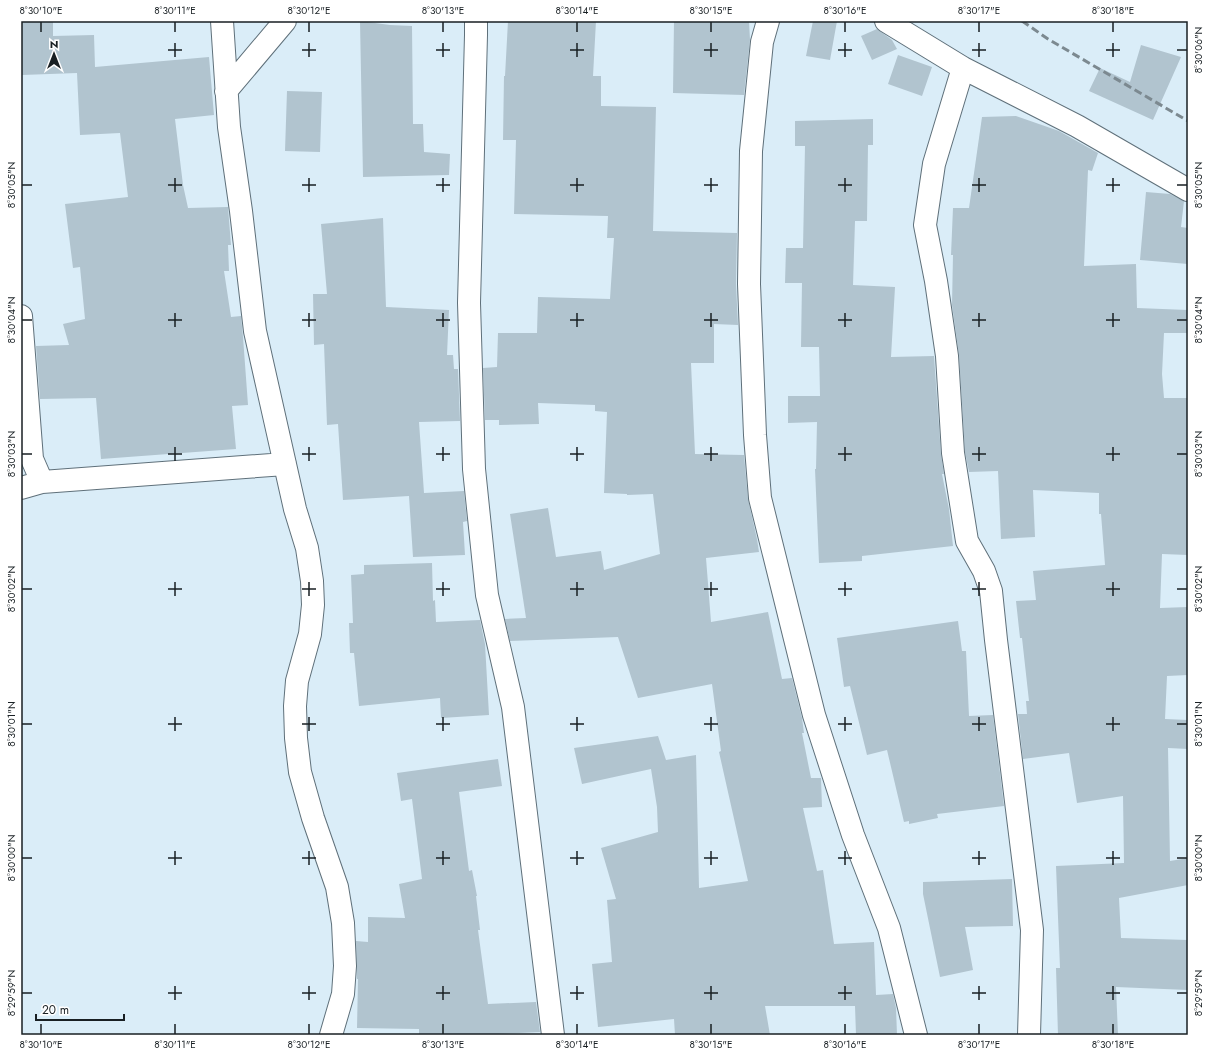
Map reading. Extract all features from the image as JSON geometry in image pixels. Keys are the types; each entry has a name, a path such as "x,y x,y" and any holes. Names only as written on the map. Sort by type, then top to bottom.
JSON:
{"street":[{"path":"222,21 229,127 241,211 255,332 295,509 307,548 312,581 313,605 310,634 297,681 295,706 296,738 300,772 313,818 337,887 343,923 345,966 343,994 331,1035"},
{"path":"226,90 285,21"},
{"path":"476,21 469,303 474,469 487,595 513,707 554,1035"},
{"path":"768,21 762,42 751,151 749,276 754,427 760,498 814,715 853,835 889,928 916,1035"},
{"path":"886,21 963,68 1077,126 1188,190"},
{"path":"963,68 934,164 925,225 936,281 947,356 953,453 967,541 984,571 991,591 1032,930 1029,1035"},
{"path":"21,316 32,459 42,482"},
{"path":"21,488 42,482 285,464"}],"building":[{"path":"21,21 53,21 53,36 94,35 95,67 209,57 214,115 175,119 183,185 188,208 228,207 231,245 228,245 229,271 224,271 231,317 241,316 248,405 232,406 236,449 101,459 96,398 40,399 36,346 69,345 63,324 85,319 80,267 73,268 65,204 128,197 120,133 80,135 77,73 22,75"},
{"path":"360,21 412,26 413,124 423,124 424,152 450,154 449,175 363,177"},
{"path":"508,21 596,21 593,76 601,76 601,106 656,107 653,231 737,233 736,284 738,325 714,324 714,363 691,363 695,454 744,455 748,499 759,552 706,558 711,622 768,612 782,679 792,678 802,718 804,733 802,733 811,778 821,778 822,807 803,808 817,871 823,870 834,944 874,942 876,995 893,994 896,1008 897,1035 856,1035 855,1006 765,1006 770,1035 675,1035 674,1019 598,1027 592,964 612,962 607,900 616,899 601,848 658,832 657,807 651,769 582,784 574,748 658,736 666,760 696,755 699,888 748,881 719,752 721,751 712,684 638,698 618,637 510,641 505,619 526,618 510,514 548,508 556,557 601,551 604,570 660,554 653,494 627,495 604,493 607,412 595,411 595,405 538,403 539,424 499,425 499,420 485,420 483,368 497,367 498,333 537,333 538,297 610,299 614,238 607,238 608,216 514,214 516,140 503,140 504,76"},
{"path":"674,21 749,21 750,40 744,95 673,93"},
{"path":"813,21 837,21 830,60 806,56"},
{"path":"877,29 892,40 897,49 872,60 861,36"},
{"path":"1141,45 1181,57 1153,120 1089,91 1100,68 1130,82"},
{"path":"898,55 932,67 922,96 888,84"},
{"path":"287,91 322,92 320,152 285,151"},
{"path":"1016,116 1059,131 1098,153 1092,171 1088,170 1084,266 1136,264 1137,308 1188,310 1188,333 1164,333 1162,374 1164,398 1188,398 1188,555 1162,554 1160,608 1188,607 1188,675 1167,676 1165,719 1188,720 1188,749 1168,748 1170,861 1188,858 1188,885 1119,898 1121,938 1188,940 1188,990 1116,987 1118,1035 1058,1035 1056,968 1060,968 1056,866 1124,863 1123,796 1077,803 1069,753 1023,759 1018,714 1027,714 1026,701 1029,701 1016,601 1036,600 1033,571 1105,565 1101,514 1099,514 1099,493 1033,490 1035,537 1001,539 998,471 969,472 965,452 959,355 952,305 953,255 951,255 953,208 969,208 982,117"},
{"path":"873,119 873,145 868,145 867,221 855,221 853,285 895,287 891,357 934,356 941,454 944,474 942,474 949,509 953,546 862,556 862,561 819,563 815,469 817,422 788,423 788,396 820,396 819,347 801,347 802,283 785,283 786,248 803,248 805,146 795,146 795,121"},
{"path":"1146,192 1170,194 1184,201 1181,227 1188,228 1188,264 1140,260"},
{"path":"383,218 386,307 449,310 447,355 453,355 454,369 458,369 460,421 419,422 424,493 464,491 467,521 463,522 465,555 413,557 409,496 343,500 338,424 327,425 324,344 314,345 313,294 327,294 321,224"},
{"path":"432,563 433,601 435,600 436,622 480,620 485,644 489,715 441,718 440,698 359,706 354,653 350,653 349,623 353,623 351,575 364,574 364,565"},
{"path":"958,621 962,651 966,651 969,716 993,715 1004,806 937,814 938,818 909,824 909,821 904,822 887,750 867,755 850,686 844,687 837,638"},
{"path":"498,759 502,786 459,792 469,871 472,870 477,896 480,930 478,930 488,1004 536,1002 540,1032 475,1035 419,1035 419,1029 357,1028 358,979 356,941 368,942 368,917 405,918 399,884 422,879 412,799 401,801 397,773"},
{"path":"1012,879 1013,926 965,927 973,970 940,977 923,894 923,882"}],"railway":[{"path":"1022,21 1048,39 1188,121"}]}
